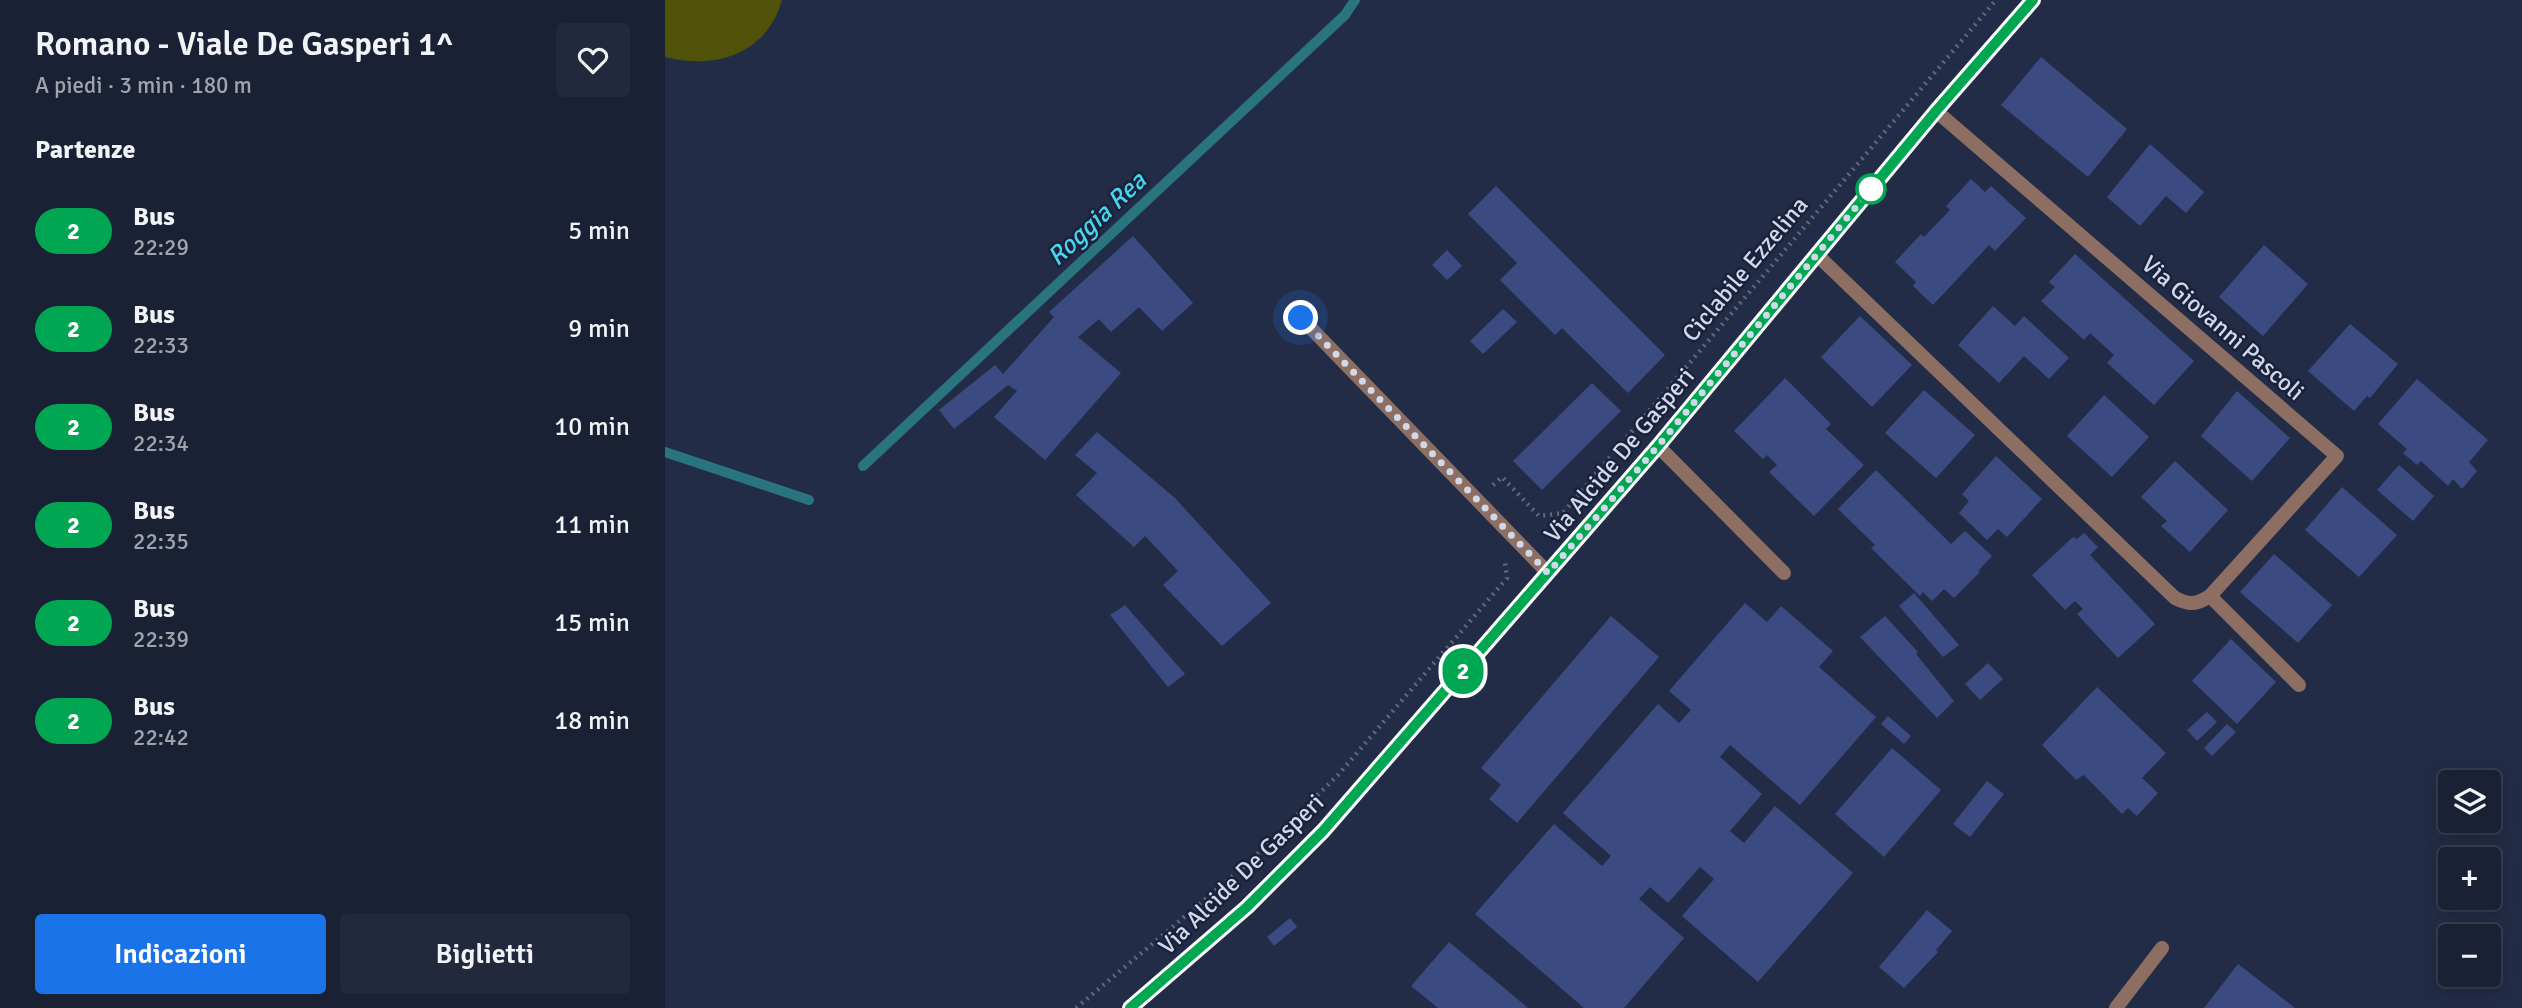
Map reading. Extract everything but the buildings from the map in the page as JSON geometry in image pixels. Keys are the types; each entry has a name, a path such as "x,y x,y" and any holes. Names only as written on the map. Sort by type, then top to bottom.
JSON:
{"main road":[{"name":"Via Alcide De Gasperi","path":"1130,1008 1247,907 1323,831 1658,446 1936,111 2033,0"}],"street":[{"name":"Via Giovanni Pascoli","path":"1936,111 2337,456 2210,596"},
{"path":"1816,254 2175,598 2188,604 2199,603 2210,596 2299,685"},
{"path":"1301,318 1548,573"},
{"path":"1658,446 1784,573"},
{"path":"2116,1008 2162,948"}],"path":[{"name":"Ciclabile Ezzelina","path":"1478,500 1501,477 1539,516 1563,513 1996,0"},
{"path":"1076,1008 1246,865 1338,775 1507,578 1504,558"}],"shaded area":[{"path":"665,0 782,0 775,18 752,45 737,54 702,61 665,57"}],"waterway":[{"name":"Roggia Rea","path":"863,466 1345,15 1355,0"},
{"name":"Roggia Rea","path":"665,452 809,500"}],"bus line":[{"name":"2","path":"1130,1008 1247,907 1323,831 1658,446 1936,111 2033,0"}],"route":[{"path":"1301,318 1548,573 1658,446 1871,189"}]}
